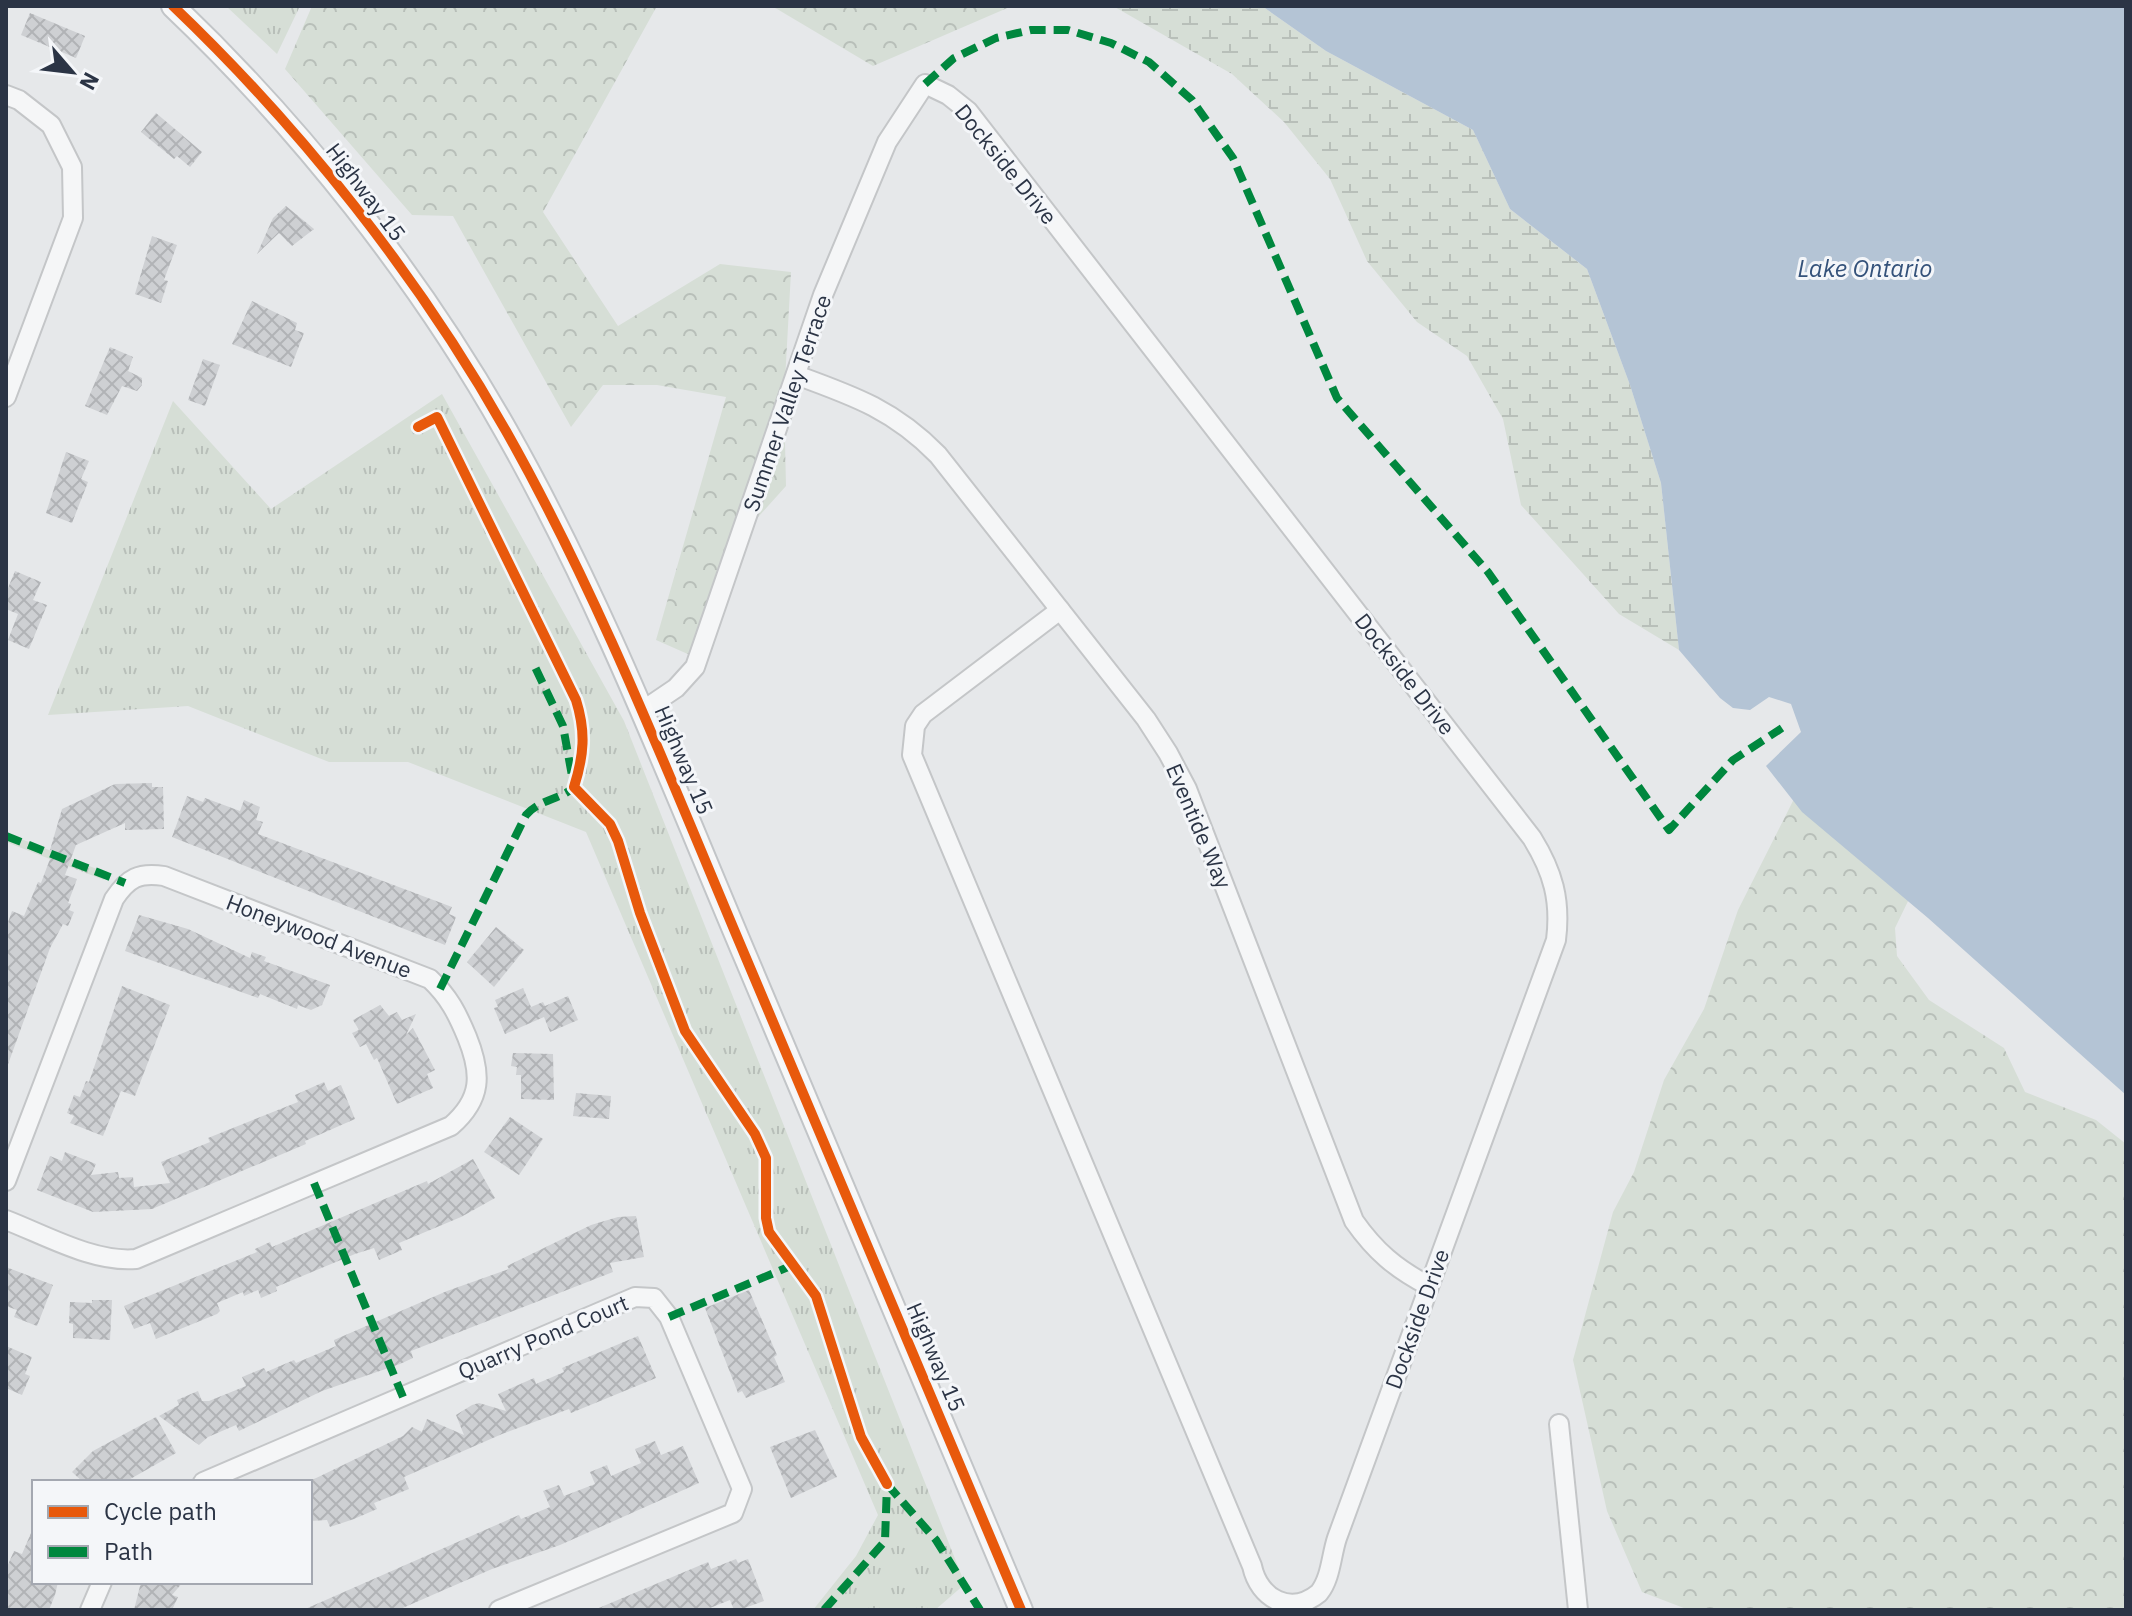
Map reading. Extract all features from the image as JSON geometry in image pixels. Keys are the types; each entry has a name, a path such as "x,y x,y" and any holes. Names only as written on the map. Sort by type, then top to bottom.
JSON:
{"main road":[{"name":"Highway 15","path":"173,6 289,123 347,196 423,303 504,428 556,525 642,711 1021,1610"}],"street":[{"name":"Summer Valley Terrace","path":"642,711 676,688 695,667 823,295 887,142 925,84"},
{"name":"Dockside Drive","path":"925,84 968,111 1532,838 1547,863 1556,888 1559,914 1556,940 1337,1538 1327,1580 1318,1595 1303,1606 1284,1608 1267,1600 1256,1585 1240,1536 912,755 915,726 923,714 1060,610"},
{"path":"6,95 19,100 51,125 72,167 73,218 6,397"},
{"name":"Eventide Way","path":"796,375 864,399 916,433 1146,719 1187,789 1354,1221 1373,1248 1397,1269 1429,1286"},
{"name":"Honeywood Avenue","path":"6,1181 114,899 125,883 144,873 164,876 430,979 451,999 478,1062 479,1082 473,1103 451,1126 136,1259 119,1261 102,1256 6,1220"},
{"name":"Quarry Pond Court","path":"208,1480 635,1297 654,1298 669,1317 742,1489 733,1513 499,1610"},
{"path":"1559,1424 1578,1610"},
{"path":"90,1610 101,1584"}],"green space":[{"path":"226,6 300,6 277,54"},
{"path":"312,6 657,6 543,212 618,326 720,264 791,272 784,399 786,486 725,554 690,655 656,640 726,397 657,385 603,385 571,427 453,216 412,215 285,69"},
{"path":"772,6 1012,6 873,66"},
{"path":"1113,6 1262,6 1326,51 1473,130 1510,209 1587,269 1630,385 1661,483 1679,650 1619,614 1521,505 1503,419 1467,356 1417,322 1367,261 1330,179 1284,122 1232,74"},
{"path":"442,394 624,721 965,1584 935,1610 813,1610 856,1556 878,1515 586,832 408,762 329,762 188,706 48,715 173,401 271,509"},
{"path":"1798,791 1911,895 1895,928 1897,956 1929,1000 2004,1048 2025,1092 2096,1120 2126,1144 2126,1610 1689,1610 1642,1592 1607,1511 1573,1360 1613,1212 1634,1172 1664,1080 1704,1009 1738,910"},
{"path":"6,833 107,873 104,880 6,842"}],"water":[{"name":"Lake Ontario","path":"1262,6 2126,6 2126,1095 1928,918 1802,812 1766,766 1801,732 1791,704 1769,697 1750,710 1733,708 1720,698 1679,650 1661,483 1630,385 1587,269 1510,209 1473,130 1326,51"}],"building":[{"path":"30,13 85,36 76,58 21,35"},
{"path":"156,113 202,152 190,167 177,156 174,159 141,132"},
{"path":"286,206 314,229 292,246 279,233 257,254 273,218"},
{"path":"152,236 177,245 164,280 168,281 161,303 135,294"},
{"path":"252,301 297,323 295,330 304,333 291,367 232,344"},
{"path":"110,347 133,357 128,371 142,378 142,385 137,391 122,386 107,415 85,406"},
{"path":"203,359 220,365 205,406 188,400"},
{"path":"66,452 89,461 81,479 88,482 72,523 46,513"},
{"path":"15,571 41,582 33,600 47,605 29,649 8,640 18,614 6,609 6,593"},
{"path":"152,783 152,787 163,787 164,829 125,830 125,823 76,845 65,875 77,879 68,903 71,904 69,910 74,912 68,926 63,924 50,948 6,1070 6,928 12,911 24,916 38,882 41,883 53,851 50,850 62,809 115,784"},
{"path":"187,796 203,802 205,798 240,811 244,800 260,807 256,820 263,822 258,834 452,907 449,914 456,917 445,945 172,837"},
{"path":"139,915 188,929 250,958 252,952 266,957 264,961 330,985 322,1005 311,1010 298,1005 297,1009 125,951"},
{"path":"496,927 524,950 494,987 467,962"},
{"path":"122,986 170,1005 135,1096 121,1091 103,1136 70,1123 74,1116 67,1113 74,1095 80,1097 86,1081 89,1082"},
{"path":"523,988 531,1007 543,1002 545,1006 568,996 578,1020 550,1032 544,1017 505,1034 494,1008 498,1007 495,1000"},
{"path":"380,1005 389,1016 397,1012 402,1020 416,1014 406,1035 413,1028 435,1070 427,1074 433,1088 397,1104 377,1058 374,1060 366,1044 360,1047 352,1033 359,1030 353,1020"},
{"path":"513,1053 553,1054 554,1100 521,1099 521,1075 516,1075 517,1067 511,1066"},
{"path":"324,1082 328,1091 341,1085 355,1119 305,1141 306,1144 152,1209 93,1212 37,1190 50,1156 62,1161 65,1152 96,1164 91,1175 118,1172 119,1178 133,1177 134,1187 170,1183 161,1162 210,1142 208,1138 298,1102 295,1095"},
{"path":"576,1093 611,1096 609,1119 573,1116"},
{"path":"510,1117 543,1139 519,1175 484,1152"},
{"path":"473,1159 495,1198 461,1217 399,1243 402,1250 379,1260 374,1248 355,1254 276,1287 277,1291 261,1298 258,1290 244,1296 243,1292 217,1303 220,1311 217,1314 156,1339 150,1323 134,1329 124,1306 257,1252 255,1249 270,1242 272,1247 427,1181 428,1184"},
{"path":"636,1216 644,1257 610,1263 613,1272 411,1351 413,1358 400,1364 322,1391 239,1431 236,1425 208,1437 199,1445 159,1416 179,1405 177,1400 198,1391 202,1401 209,1401 246,1386 242,1377 264,1368 266,1372 294,1360 296,1363 336,1346 334,1340 447,1291 509,1269 507,1266 591,1225 618,1217"},
{"path":"6,1267 53,1285 37,1326 14,1317 17,1310 6,1306"},
{"path":"749,1290 785,1382 746,1398 742,1391 738,1393 705,1308"},
{"path":"92,1300 112,1300 110,1340 73,1338 73,1324 69,1323 70,1302 92,1303"},
{"path":"638,1336 656,1378 571,1413 569,1409 502,1434 404,1477 409,1489 374,1503 377,1509 354,1519 330,1527 327,1520 312,1521 312,1480 403,1436 412,1427 422,1432 427,1419 464,1435 456,1415 479,1403 506,1411 498,1394 534,1378 536,1384 564,1372 562,1368"},
{"path":"6,1346 32,1357 25,1374 30,1376 22,1395 6,1388"},
{"path":"156,1417 176,1453 129,1480 81,1480 72,1472 93,1451"},
{"path":"815,1430 837,1477 791,1498 770,1447"},
{"path":"655,1441 661,1455 683,1446 699,1483 560,1545 492,1569 398,1610 303,1610 519,1515 521,1519 550,1507 543,1491 559,1485 564,1496 595,1484 590,1472 607,1465 611,1476 641,1463 635,1449"},
{"path":"32,1531 32,1584 58,1584 49,1610 6,1610 6,1569 14,1551 22,1554"},
{"path":"736,1559 738,1563 748,1559 764,1601 739,1610 734,1610 730,1600 705,1610 594,1610 708,1562 711,1569"},
{"path":"140,1584 181,1584 172,1595 178,1597 172,1610 134,1610"}],"marked path":[{"path":"925,84 954,58 996,38 1031,30 1068,30 1111,43 1149,62 1192,100 1233,158 1337,398 1488,572 1669,830 1733,760 1782,728"},
{"path":"440,989 526,815 574,787 563,726 535,667"},
{"path":"6,836 125,883"},
{"path":"314,1183 403,1397"},
{"path":"669,1317 793,1265"},
{"path":"887,1484 936,1540 980,1610"},
{"path":"824,1610 885,1541 887,1484"}],"cycle path":[{"path":"173,6 267,102 355,206 472,374 541,495 634,691 1021,1610"},
{"path":"418,427 437,417 576,700 582,744 574,787 610,824 685,1031 755,1134 766,1158 766,1218 769,1232 816,1296 861,1437 887,1484"}]}
